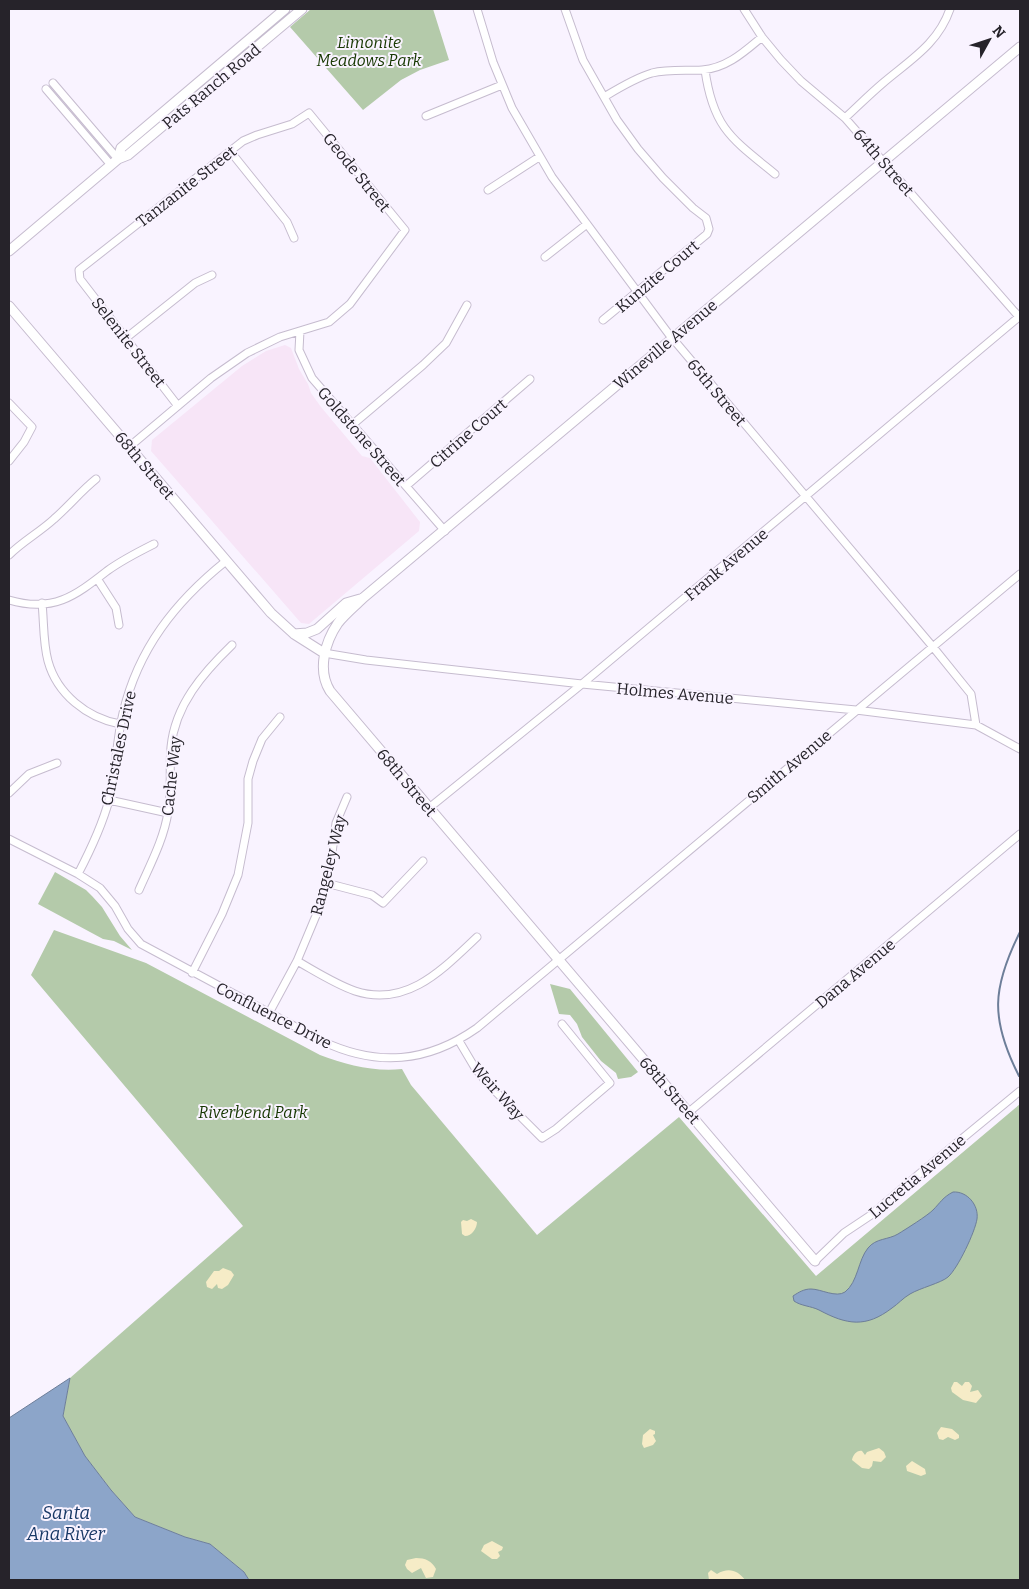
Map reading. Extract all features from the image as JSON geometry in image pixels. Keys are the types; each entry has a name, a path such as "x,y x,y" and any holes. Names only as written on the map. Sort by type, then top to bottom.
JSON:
{"street":[{"name":"Pats Ranch Road","path":"114,162 121,148 285,9"},
{"name":"Pats Ranch Road","path":"9,251 114,162 128,155 302,9"},
{"name":"65th Street","path":"477,9 502,85 512,108 540,157 587,224 672,338 971,694 976,726"},
{"path":"565,9 582,60 604,97 632,81 654,73 705,70 734,59 762,37"},
{"name":"64th Street","path":"744,9 780,60 800,81 845,118 1020,317"},
{"path":"845,118 881,84 928,46 941,30 950,9"},
{"name":"Wineville Avenue","path":"324,653 338,623 364,598 1020,47"},
{"path":"705,70 711,101 722,124 739,145 775,174"},
{"path":"53,83 78,112 114,162"},
{"path":"426,116 502,85"},
{"path":"46,89 114,162"},
{"name":"Kunzite Court","path":"604,97 617,120 638,149 663,178 693,208 706,218 709,229 702,239 604,320"},
{"path":"71,118 78,112"},
{"name":"Tanzanite Street","path":"80,279 79,270 230,151 256,135 292,124 309,113"},
{"name":"Geode Street","path":"300,331 329,322 350,304 405,230 309,113"},
{"path":"230,151 287,222 294,238"},
{"path":"488,190 540,157"},
{"path":"545,257 587,224"},
{"path":"126,338 195,283 212,275"},
{"name":"Selenite Street","path":"80,279 178,406"},
{"path":"352,424 423,365 446,343 466,305"},
{"name":"68th Street","path":"9,306 271,612 294,634 324,653 323,675 330,690 815,1261"},
{"name":"Frank Avenue","path":"429,808 582,684 1020,317"},
{"path":"129,447 212,378 247,353 280,337 300,331"},
{"name":"Goldstone Street","path":"300,331 299,350 312,378 445,531"},
{"name":"Citrine Court","path":"406,486 530,379"},
{"path":"9,402 32,428 9,461"},
{"path":"9,555 19,545 34,536 56,518 80,492 96,479"},
{"path":"9,600 28,604 63,601 98,580 123,561 154,544"},
{"name":"Christales Drive","path":"78,874 95,838 109,800 120,724 130,686 140,664 162,625 189,594 226,561"},
{"name":"Smith Avenue","path":"558,960 1020,574"},
{"path":"98,580 116,608 119,625"},
{"path":"294,634 307,633 316,629 346,603 364,598"},
{"path":"42,603 47,655 52,673 58,683 64,692 82,708 102,719 120,724"},
{"name":"Cache Way","path":"139,890 158,847 168,813 171,792 171,747 178,717 200,679 232,645"},
{"name":"Holmes Avenue","path":"324,653 366,660 582,684 856,710 976,726 1020,749"},
{"path":"192,973 222,914 238,875 248,823 248,779 262,739 280,717"},
{"path":"9,793 29,774 57,763"},
{"name":"Rangeley Way","path":"269,1014 297,962 312,929 326,883 336,822 347,797"},
{"path":"109,800 168,813"},
{"name":"Dana Avenue","path":"689,1112 1020,834"},
{"name":"Confluence Drive","path":"9,839 78,874 100,888 115,906 128,929 141,944 269,1014 335,1047 364,1056 405,1057 428,1052 459,1041 558,960"},
{"path":"326,883 372,895 383,903 423,861"},
{"path":"297,962 355,991 380,996 414,988 431,979 477,938"},
{"name":"Weir Way","path":"459,1041 475,1068 487,1083 542,1138 556,1129 610,1083 562,1024"},
{"name":"Lucretia Avenue","path":"815,1261 844,1233 871,1215 1020,1091"}],"shaded area":[{"path":"285,345 291,348 311,393 321,407 362,456 370,458 420,522 419,531 309,624 301,623 151,451 152,440 242,366 266,351"}],"green space":[{"name":"Limonite Meadows Park","path":"311,9 433,9 449,60 420,70 401,80 363,110 290,27"},
{"path":"55,872 86,890 92,896 132,950 114,941 103,939 38,904"},
{"name":"Riverbend Park","path":"54,930 146,963 320,1055 360,1067 402,1069 411,1085 537,1235 679,1117 816,1276 1020,1104 1020,1580 249,1580 244,1572 210,1544 185,1537 135,1517 85,1456 63,1416 70,1378 243,1226 31,975"},
{"path":"550,984 570,989 638,1072 631,1077 618,1079 616,1073 601,1061 582,1037 577,1024 570,1015 559,1014"}],"sand":[{"path":"471,1219 477,1222 476,1227 472,1233 465,1236 462,1234 461,1222"},
{"path":"223,1268 231,1271 234,1275 228,1285 222,1289 218,1288 217,1284 212,1289 207,1287 206,1282 214,1271 219,1271"},
{"path":"954,1382 962,1386 965,1382 969,1382 972,1386 970,1392 978,1390 982,1396 976,1403 963,1400 952,1392 951,1388"},
{"path":"941,1427 952,1429 959,1435 959,1438 955,1440 948,1437 943,1440 939,1439 937,1433"},
{"path":"650,1429 655,1431 653,1435 656,1441 653,1445 644,1448 642,1444 643,1435"},
{"path":"879,1448 886,1457 881,1462 873,1461 869,1469 862,1468 852,1460 858,1451 862,1451 865,1455 867,1452"},
{"path":"912,1461 925,1469 926,1474 921,1476 907,1471 906,1466"},
{"path":"492,1541 503,1547 498,1552 500,1556 497,1559 492,1559 481,1551 484,1545"},
{"path":"425,1559 432,1564 436,1569 433,1577 426,1578 421,1568 412,1573 407,1569 405,1565 407,1560"},
{"path":"711,1570 717,1574 729,1570 736,1572 745,1580 709,1580 708,1573"}],"water":[{"path":"953,1192 963,1194 971,1200 976,1209 977,1219 965,1250 948,1277 910,1294 883,1314 865,1321 856,1322 839,1319 794,1301 793,1296 799,1292 811,1289 837,1294 845,1292 853,1283 865,1253 871,1245 894,1236 911,1226 930,1213 944,1198"},
{"name":"Santa Ana River","path":"70,1378 63,1416 85,1456 111,1490 135,1517 185,1537 210,1544 244,1572 249,1580 9,1580 9,1418"}],"waterway":[{"path":"1019,1076 1003,1037 998,1004 1004,970 1020,932"}]}
